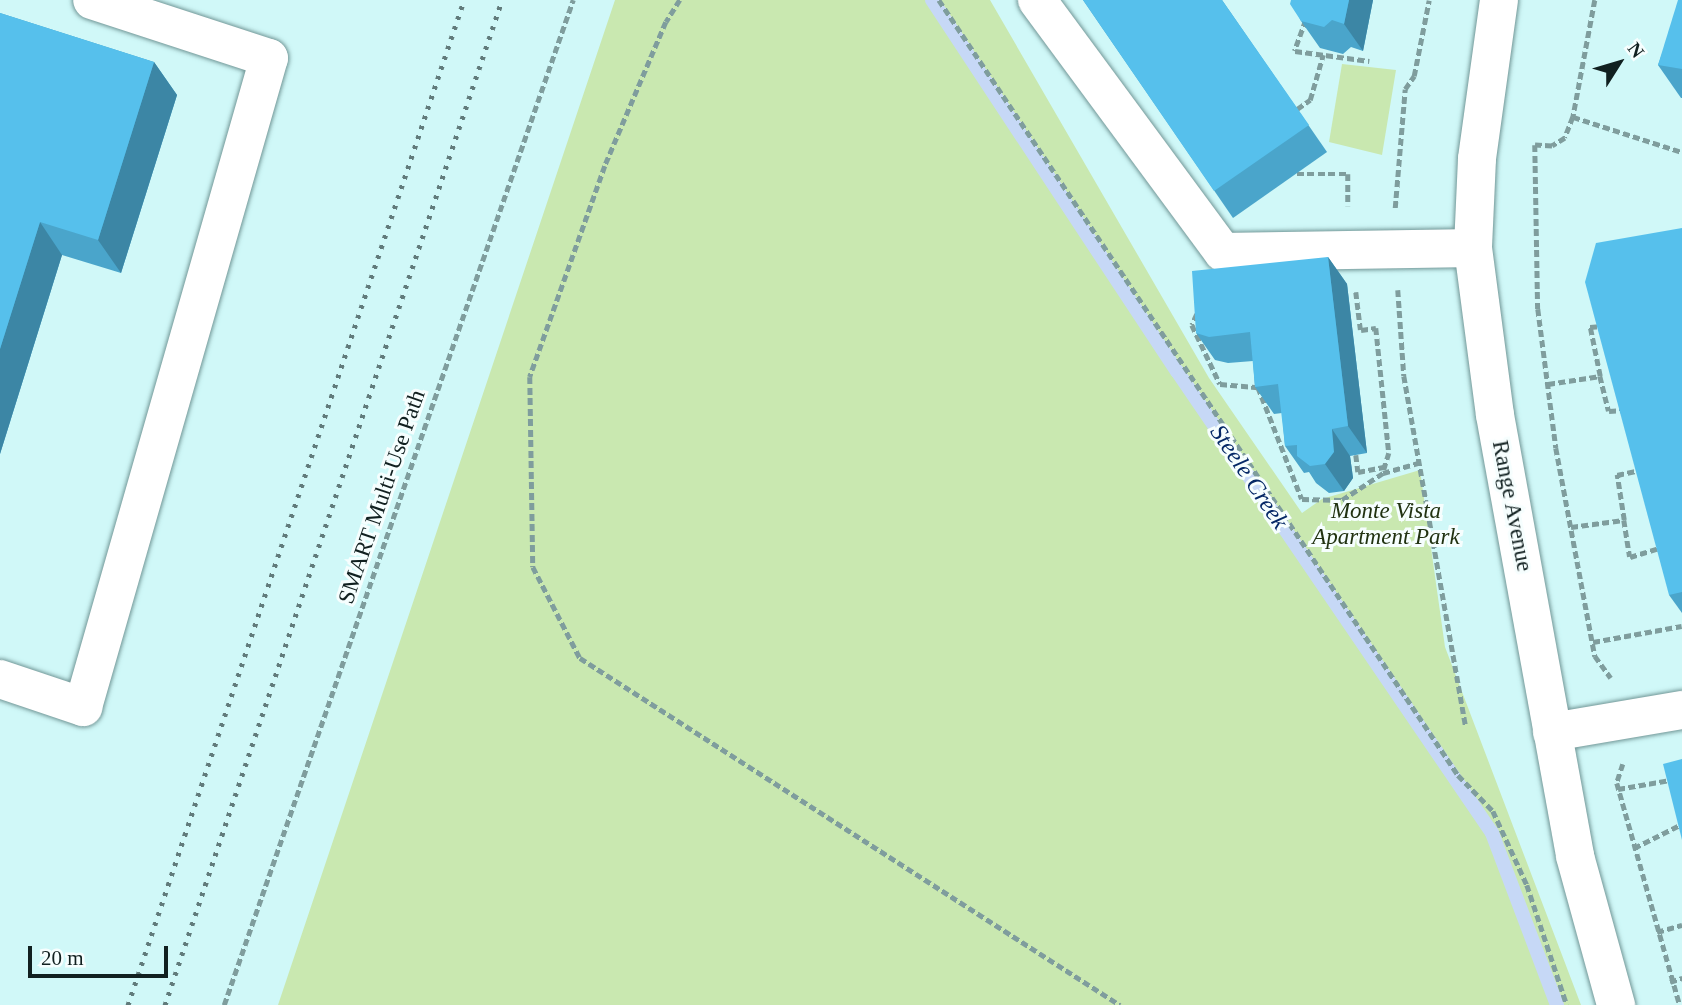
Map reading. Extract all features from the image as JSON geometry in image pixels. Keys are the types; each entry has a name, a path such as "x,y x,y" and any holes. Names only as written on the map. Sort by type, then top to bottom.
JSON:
{"street":[{"path":"0,679 83,707 269,58 92,0"},
{"path":"1037,0 1223,252 1473,248"},
{"name":"Range Avenue","path":"1499,0 1477,159 1473,248 1495,415 1575,856 1616,1005"},
{"path":"1552,732 1682,710"}],"path":[{"name":"SMART Multi-Use Path","path":"224,1005 573,0"},
{"path":"680,0 666,22 606,166 530,377 533,567 580,658 1120,1005"},
{"path":"939,0 1458,775 1493,811 1527,885 1567,1005"},
{"path":"1383,213 1394,212 1405,89 1414,76 1429,0"},
{"path":"1595,0 1573,117 1565,138 1552,146 1535,145 1538,309 1548,384 1593,642 1600,667 1611,678"},
{"path":"1310,8 1295,51 1370,61"},
{"path":"1297,109 1310,100 1323,55"},
{"path":"1573,117 1682,152"},
{"path":"1297,174 1348,174 1349,217"},
{"path":"1223,252 1192,325 1220,384 1258,387 1302,499 1342,500 1383,473 1419,463"},
{"path":"1355,285 1361,330 1376,328 1389,453 1383,473"},
{"path":"1398,290 1405,376 1466,726"},
{"path":"1611,325 1590,327 1609,411 1633,409"},
{"path":"1548,384 1600,376"},
{"path":"1356,455 1358,472 1385,466"},
{"path":"1649,468 1617,475 1630,557 1670,545"},
{"path":"1572,527 1624,520"},
{"path":"1593,642 1682,626"},
{"path":"1626,756 1618,789 1670,982 1680,1005"},
{"path":"1618,789 1682,778"},
{"path":"1634,848 1682,824"},
{"path":"1657,932 1682,925"},
{"path":"1670,982 1682,978"}],"green space":[{"name":"Monte Vista Apartment Park","path":"615,0 990,0 1209,378 1302,513 1322,499 1420,470 1445,647 1581,1005 278,1005"},
{"path":"1342,64 1396,70 1382,155 1329,142"}],"building":[{"path":"1083,0 1222,0 1309,125 1214,191"},
{"path":"1291,0 1349,0 1344,24 1332,20 1324,27 1301,21 1290,4"},
{"path":"1678,0 1682,0 1682,69 1658,65"},
{"path":"0,13 154,62 98,240 40,222 0,349"},
{"path":"1682,228 1682,592 1669,595 1585,282 1596,243"},
{"path":"1328,257 1348,426 1332,429 1334,452 1325,464 1310,466 1297,456 1297,445 1285,446 1278,384 1255,387 1250,332 1209,337 1196,333 1192,271"},
{"path":"1682,759 1682,840 1663,764"}],"waterway":[{"name":"Steele Creek","path":"932,0 1177,371 1492,833 1557,1005"}],"railway":[{"path":"128,1005 464,0"},
{"path":"165,1005 502,0"}]}
